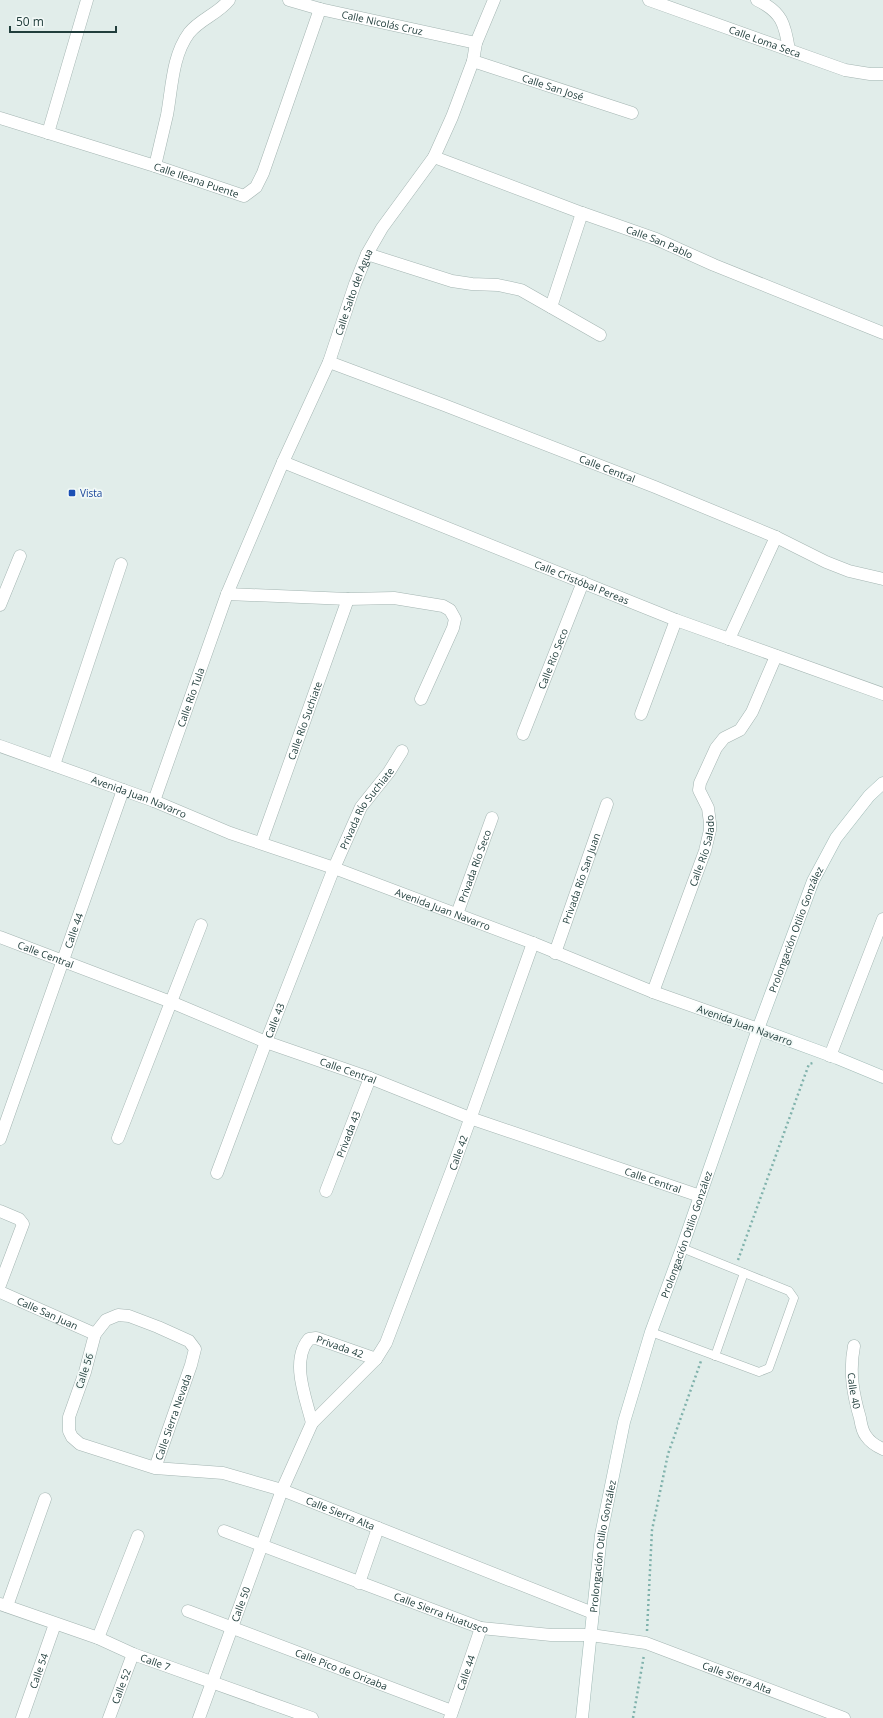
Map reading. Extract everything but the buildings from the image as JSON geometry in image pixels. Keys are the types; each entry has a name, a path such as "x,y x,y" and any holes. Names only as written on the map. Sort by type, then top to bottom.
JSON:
{"street":[{"path":"48,133 87,0"},
{"path":"155,166 166,118 177,55 184,39 197,25 218,11 229,0"},
{"name":"Calle Nicolás Cruz","path":"289,0 320,9 476,43"},
{"name":"Calle Salto del Agua","path":"227,594 283,462 329,362 355,284 368,254 382,228 434,156 452,117 473,61 476,43 494,0"},
{"name":"Calle Loma Seca","path":"650,0 845,70 870,74 883,74"},
{"path":"757,0 771,8 781,20 785,29 789,50"},
{"name":"Calle Ileana Puente","path":"0,118 155,166 244,196 252,191 266,166 320,9"},
{"name":"Calle San José","path":"473,61 632,113"},
{"name":"Calle San Pablo","path":"434,156 582,213 656,239 721,268 883,333"},
{"path":"551,307 582,213"},
{"path":"368,254 452,281 514,288 529,294 600,335"},
{"name":"Calle Central","path":"329,362 444,404 655,487 776,537 831,564 849,571 883,579"},
{"name":"Calle Cristóbal Pereas","path":"283,462 676,620 883,694"},
{"path":"729,639 776,537"},
{"path":"1,601 20,556"},
{"path":"54,765 121,564"},
{"name":"Calle Río Seco","path":"523,734 583,582"},
{"path":"227,594 348,599 394,598 443,606 453,613 455,619 453,628 422,699"},
{"name":"Calle Río Tula","path":"154,801 227,594"},
{"name":"Calle Río Suchiate","path":"261,843 348,599"},
{"path":"641,714 676,620"},
{"name":"Calle Río Salado","path":"653,992 705,851 710,830 708,808 699,790 700,783 716,748 724,738 740,730 752,712 776,656"},
{"name":"Avenida Juan Navarro","path":"0,746 154,801 230,832 334,868 457,914 653,992 758,1029 883,1077"},
{"name":"Privada Río Suchiate","path":"334,868 362,807 389,772 402,751"},
{"name":"Prolongación Otilio González","path":"582,1718 601,1535 629,1400 651,1332 682,1248 758,1029 813,881 836,838 869,796 883,783"},
{"name":"Calle 44","path":"0,1139 123,790"},
{"name":"Privada Río San Juan","path":"555,953 607,804"},
{"name":"Privada Río Seco","path":"457,914 492,818"},
{"name":"Calle 43","path":"217,1173 334,868"},
{"path":"830,1056 883,920"},
{"path":"118,1138 201,926"},
{"name":"Calle Central","path":"0,937 172,1002 266,1042 370,1078 470,1118 700,1196"},
{"name":"Calle 42","path":"312,1423 376,1359 386,1343 453,1167 533,943"},
{"name":"Privada 43","path":"326,1190 370,1078"},
{"path":"0,1211 19,1219 23,1224 0,1285"},
{"name":"Calle San Juan","path":"0,1292 95,1334"},
{"name":"Calle 56","path":"80,1444 69,1432 68,1417 85,1372 95,1334 110,1317 118,1315 129,1316"},
{"name":"Calle Sierra Nevada","path":"129,1316 188,1341 195,1349 191,1365 155,1468"},
{"name":"Privada 42","path":"312,1423 299,1366 306,1343 309,1339 316,1338 376,1359"},
{"name":"Calle 40","path":"854,1346 851,1361 851,1382 855,1400 865,1434 874,1444 883,1449"},
{"name":"Calle 50","path":"199,1718 231,1626 282,1490 312,1423"},
{"name":"Calle Sierra Alta","path":"80,1444 155,1468 223,1473 282,1490 593,1613"},
{"path":"3,1605 45,1499"},
{"path":"359,1583 378,1528"},
{"name":"Calle Sierra Huatusco","path":"224,1531 481,1628 550,1635 591,1635 629,1640"},
{"path":"98,1638 138,1536"},
{"name":"Calle 7","path":"3,1605 98,1638 133,1654 212,1681 289,1714 312,1718"},
{"name":"Calle Pico de Orizaba","path":"188,1611 231,1626 451,1714"},
{"name":"Calle 54","path":"22,1718 55,1624"},
{"name":"Calle 44","path":"451,1714 481,1628"},
{"name":"Calle Sierra Alta","path":"629,1640 646,1643 844,1718"},
{"name":"Calle 52","path":"109,1718 133,1654"}],"lane":[{"path":"651,1332 759,1372 769,1368 794,1298 789,1291 682,1248"},
{"path":"715,1356 744,1273"}],"place":[{"name":"Vista","path":"72,493"}]}
